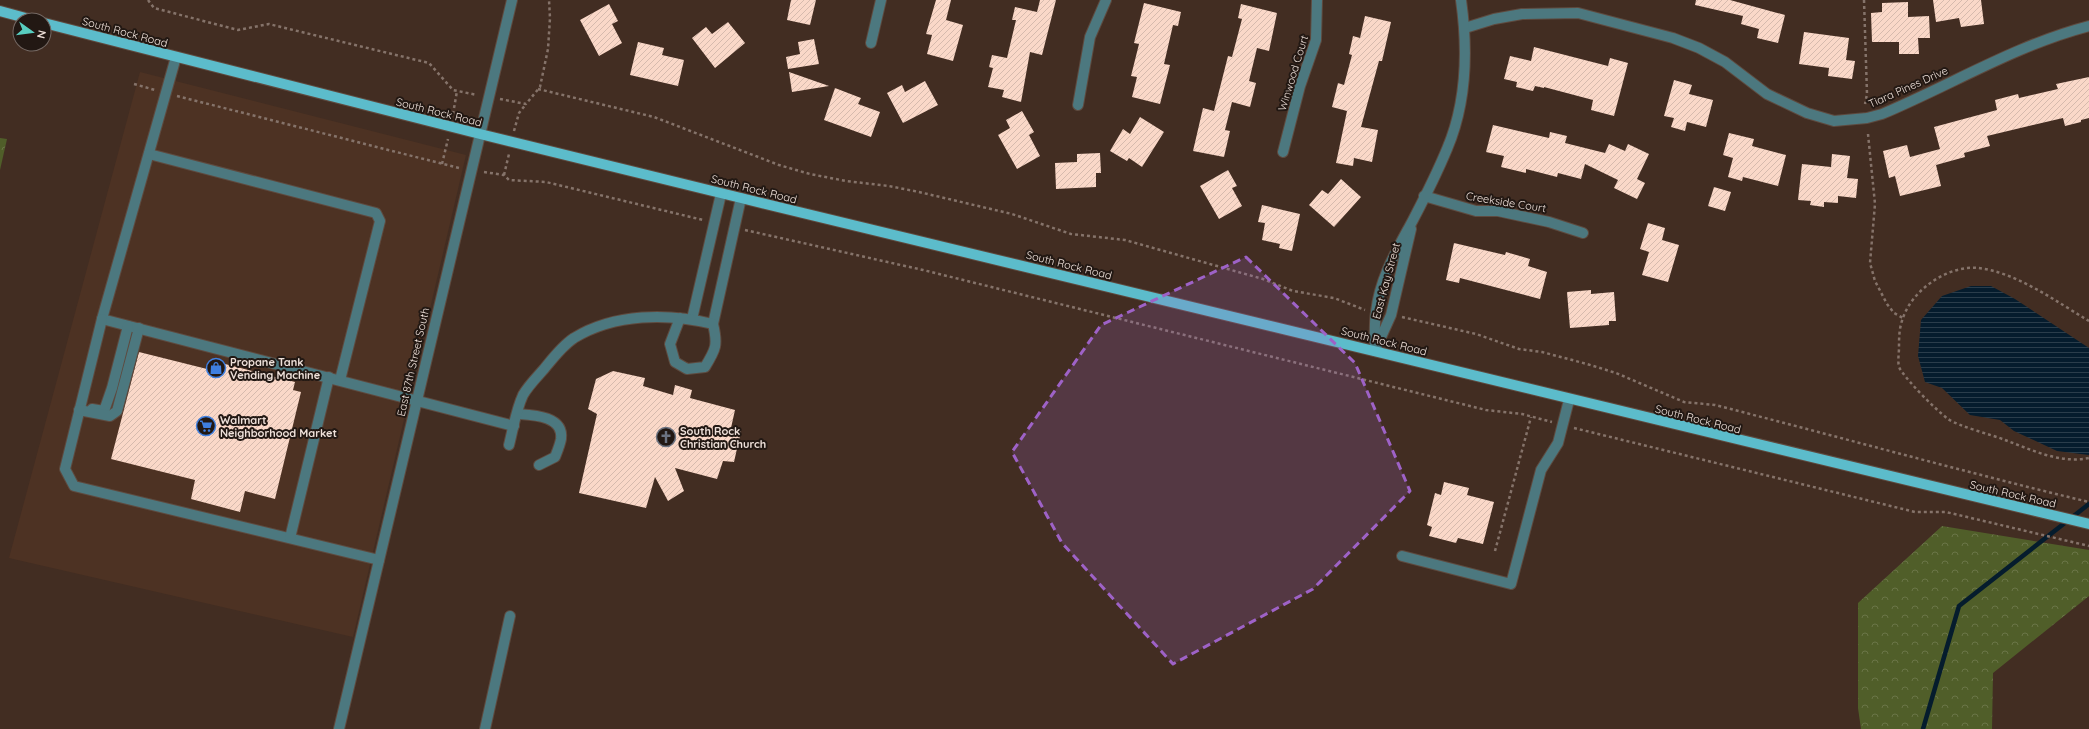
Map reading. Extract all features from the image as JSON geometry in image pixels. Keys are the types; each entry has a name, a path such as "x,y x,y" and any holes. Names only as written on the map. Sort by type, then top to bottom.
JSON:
{"main road":[{"path":"0,11 12,14"},
{"name":"South Rock Road","path":"52,25 722,194 1375,351 1569,400 1950,492 2089,524"}],"street":[{"name":"East 87th Street South","path":"339,729 416,399 512,0"},
{"path":"871,43 881,0"},
{"path":"1078,105 1090,37 1106,0"},
{"name":"Winwood Court","path":"1283,152 1300,86 1316,40 1318,0"},
{"name":"East Kay Street","path":"1375,351 1376,312 1385,275 1392,256 1413,219 1447,148 1456,122 1463,91 1465,68 1465,28 1461,0"},
{"name":"Tiara Pines Drive","path":"1465,28 1494,19 1522,14 1578,12 1673,38 1699,48 1725,62 1767,94 1807,113 1834,121 1867,118 1882,114 1997,59 2072,30 2089,26"},
{"path":"176,57 102,319 64,469 74,486 379,560"},
{"path":"149,154 376,213 380,221 340,380"},
{"path":"692,319 722,194"},
{"name":"Creekside Court","path":"1424,196 1476,210 1498,211 1549,222 1584,234"},
{"path":"680,318 670,344 675,362 687,369 705,367 712,355 717,341 713,324 741,198"},
{"name":"East Kay Street","path":"1375,351 1391,315 1413,219"},
{"path":"509,445 523,396 532,382 555,355 573,339 595,328 627,320 665,316 692,319 713,324"},
{"path":"102,319 416,399 514,426"},
{"path":"80,409 104,411 112,388 128,326"},
{"path":"80,409 110,416 117,411 139,328"},
{"path":"290,538 329,377"},
{"path":"1402,556 1512,584 1541,470 1558,443 1569,400"},
{"path":"518,414 542,416 557,425 562,438 555,457 539,465"},
{"path":"485,729 510,616"}],"path":[{"path":"148,0 154,8 238,30 269,24 428,63 454,90 471,94"},
{"path":"519,113 538,89 548,49 550,18 549,0"},
{"path":"1864,0 1867,94 1865,104"},
{"path":"134,84 459,168"},
{"path":"538,89 654,117 778,165 810,174 912,191 1012,214 1071,234 1125,240 1263,279 1293,291 1334,298 1365,310"},
{"path":"514,102 526,104"},
{"path":"1868,134 1875,204 1870,263 1875,281 1886,304 1894,313 1903,318"},
{"path":"504,175 509,180 546,182 715,223"},
{"path":"734,227 924,270 1486,410 1531,416 1562,425 1915,512 1946,512 2089,546"},
{"path":"2089,321 2013,277 1978,268 1954,271 1941,276 1925,288 1910,304 1903,318 1899,336 1899,367 1918,390 1949,419 2041,454 2076,461 2089,458"},
{"path":"1406,318 1476,334 1519,350 1542,352 1594,366 1616,373 1684,402 1715,405 1905,454 1956,470 2089,502"},
{"path":"1495,551 1531,416"}],"highlighted area":[{"path":"1246,257 1355,363 1410,491 1313,589 1173,664 1062,543 1012,452 1101,325"}],"shaded area":[{"path":"140,72 466,155 353,637 9,558"}],"green space":[{"path":"0,138 7,139 0,170"},
{"path":"1942,526 2089,550 2089,596 1993,673 1992,729 1861,729 1858,708 1858,603"}],"water":[{"path":"1971,286 1991,286 2015,299 2089,348 2089,455 2057,451 2014,431 2000,420 1970,415 1942,388 1925,382 1918,356 1921,320 1942,296"}],"building":[{"path":"791,0 816,0 810,25 787,20"},
{"path":"936,0 951,0 946,20 963,25 953,61 927,54 932,35 926,34"},
{"path":"1040,0 1056,0 1042,55 1030,52 1021,102 1002,97 1004,90 988,87 993,68 989,67 992,55 1007,58 1016,20 1012,20 1015,7 1037,12"},
{"path":"1696,0 1730,0 1785,15 1778,43 1757,38 1759,29 1741,24 1743,16 1695,5"},
{"path":"1933,0 1981,0 1984,24 1961,27 1959,18 1936,22"},
{"path":"1908,2 1908,17 1929,16 1930,38 1918,38 1919,54 1899,54 1899,42 1872,42 1871,13 1882,12 1882,3"},
{"path":"1144,3 1181,12 1178,26 1173,25 1164,64 1170,65 1160,104 1132,97 1137,77 1131,76 1139,44 1134,43"},
{"path":"609,4 618,21 612,24 622,43 599,56 580,20"},
{"path":"1241,4 1277,13 1269,51 1257,48 1249,81 1256,83 1250,107 1232,102 1225,130 1230,131 1224,157 1193,151 1203,108 1214,111 1228,56 1232,57 1242,19 1238,18"},
{"path":"1365,16 1391,22 1382,61 1379,61 1361,127 1378,130 1372,162 1354,158 1353,166 1336,163 1347,111 1332,107 1338,83 1344,85 1352,55 1349,54 1353,36 1360,38"},
{"path":"728,22 745,43 715,68 692,38 706,27 712,34"},
{"path":"1804,32 1849,38 1846,60 1855,61 1852,79 1828,76 1829,68 1799,64"},
{"path":"814,39 819,64 788,69 786,57 800,54 798,42"},
{"path":"638,42 664,48 662,55 684,60 678,86 630,75"},
{"path":"1534,47 1608,66 1610,58 1628,63 1614,116 1591,110 1593,100 1544,87 1535,86 1533,91 1516,87 1517,82 1504,79 1510,56 1531,61"},
{"path":"789,72 829,86 792,92"},
{"path":"2089,77 2089,118 2081,120 2081,122 2065,126 2063,118 1987,136 1990,146 1964,153 1965,157 1936,165 1941,186 1900,196 1895,176 1889,178 1883,151 1907,145 1910,157 1940,149 1934,127 1997,110 1995,100 2018,94 2019,98 2058,89 2056,84"},
{"path":"1674,80 1692,85 1689,94 1713,100 1706,127 1687,122 1685,131 1671,127 1674,118 1664,116"},
{"path":"925,81 938,105 903,123 887,93 902,85 905,92"},
{"path":"835,88 861,98 858,104 880,112 871,137 824,120"},
{"path":"1022,111 1034,132 1029,135 1040,156 1017,169 998,135 1010,128 1006,120"},
{"path":"1140,117 1164,132 1142,167 1129,158 1127,161 1110,151 1123,129 1130,134"},
{"path":"1493,125 1549,138 1550,132 1567,136 1565,143 1605,153 1609,144 1625,151 1628,144 1649,154 1637,179 1645,183 1637,199 1614,188 1618,180 1585,164 1581,179 1558,173 1557,177 1526,169 1526,173 1501,167 1504,156 1486,152"},
{"path":"1729,133 1754,139 1752,146 1786,155 1778,186 1743,177 1742,181 1728,177 1733,158 1723,155"},
{"path":"1100,153 1101,173 1096,173 1096,187 1056,189 1055,163 1077,162 1077,154"},
{"path":"1832,154 1850,156 1847,178 1858,179 1856,198 1838,196 1838,203 1824,202 1824,207 1810,205 1811,201 1798,200 1802,164 1831,167"},
{"path":"1228,170 1237,186 1232,188 1242,206 1219,219 1200,186"},
{"path":"1341,179 1361,197 1334,227 1309,205 1322,190 1328,194"},
{"path":"1714,187 1731,192 1725,211 1708,206"},
{"path":"1262,205 1300,214 1292,251 1279,248 1280,244 1262,240 1265,223 1258,222"},
{"path":"1648,223 1665,228 1662,240 1679,245 1668,282 1642,275 1649,252 1640,249"},
{"path":"1454,243 1505,255 1506,252 1530,259 1528,266 1547,272 1540,299 1460,278 1459,283 1446,280"},
{"path":"1591,290 1591,294 1614,292 1616,321 1609,321 1609,325 1570,328 1567,292"},
{"name":"Walmart Neighborhood Market","path":"139,352 223,373 225,364 295,382 293,390 301,392 275,499 245,491 240,512 191,499 195,480 111,459"},
{"name":"South Rock Christian Church","path":"613,371 645,378 643,386 673,395 675,385 692,390 690,398 735,410 731,428 741,431 734,462 723,461 717,479 675,468 684,491 668,501 655,477 646,508 579,493 597,414 588,409 596,379"},
{"path":"1444,482 1469,488 1467,495 1494,502 1483,544 1458,538 1456,543 1429,536 1432,527 1427,525 1435,493 1441,495"}],"waterway":[{"path":"1923,729 1959,606 2089,504"}],"place":[{"name":"Propane Tank Vending Machine","path":"216,368"},
{"name":"Walmart Neighborhood Market","path":"206,426"},
{"name":"South Rock Christian Church","path":"666,437"}]}
